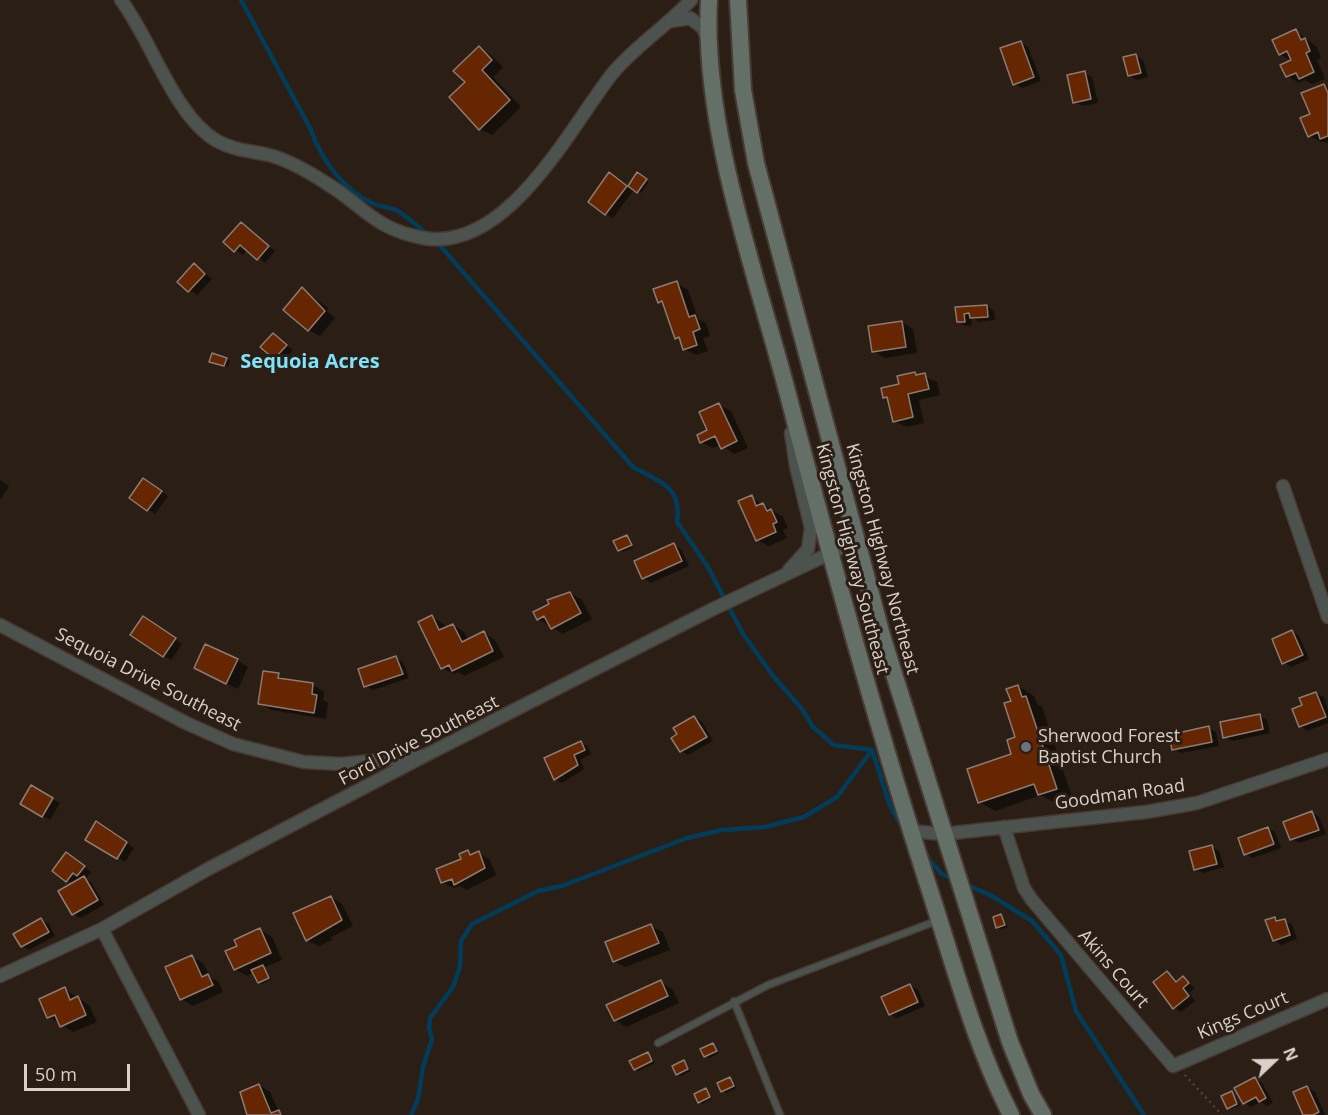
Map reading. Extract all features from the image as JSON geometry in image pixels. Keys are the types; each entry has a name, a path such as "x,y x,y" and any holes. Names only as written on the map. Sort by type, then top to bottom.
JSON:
{"main road":[{"name":"Kingston Highway Southeast","path":"708,0 710,46 720,135 829,553 939,920 982,1044 1011,1115"},
{"name":"Kingston Highway Northeast","path":"738,0 738,37 750,137 856,541 883,639 1010,1042 1024,1079 1043,1115"}],"street":[{"path":"121,0 143,31 179,103 201,129 217,141 243,151 271,155 300,168 328,184 377,222 397,231 425,238 459,236 497,219 538,175 613,74 639,45 670,21 691,0"},
{"path":"670,21 690,18 698,23 710,46"},
{"path":"784,575 808,549 811,528 796,466 786,387"},
{"path":"1283,486 1328,617"},
{"name":"Ford Drive Southeast","path":"0,976 102,929 208,869 712,609 856,541"},
{"name":"Sequoia Drive Southeast","path":"0,625 186,723 233,744 271,755 323,763 342,764 426,755"},
{"name":"Goodman Road","path":"911,831 943,834 1146,812 1197,802 1328,759"},
{"name":"Akins Court","path":"1004,827 1024,888 1032,900 1173,1066"},
{"path":"102,929 199,1115"},
{"name":"Kings Court","path":"1173,1066 1328,999"}],"lane":[{"path":"658,1043 768,985 939,920"},
{"path":"734,1001 780,1115"}],"path":[{"path":"1173,1066 1222,1115"}],"building":[{"path":"1296,29 1301,40 1305,38 1310,51 1306,53 1314,72 1299,79 1296,73 1286,77 1280,65 1291,60 1287,51 1279,55 1272,40"},
{"path":"1021,41 1034,77 1013,85 1000,48"},
{"path":"479,46 492,60 482,70 510,100 479,130 449,97 465,82 453,71"},
{"path":"1136,54 1141,73 1128,76 1123,57"},
{"path":"1085,71 1091,99 1073,103 1067,75"},
{"path":"1324,84 1328,93 1328,136 1320,139 1318,132 1308,137 1300,118 1310,114 1301,93"},
{"path":"609,172 627,186 605,215 588,202"},
{"path":"637,172 647,179 637,193 628,186"},
{"path":"241,222 269,246 257,260 240,245 234,252 223,242"},
{"path":"194,263 205,274 188,292 177,282"},
{"path":"677,281 689,317 695,315 700,329 693,332 697,345 683,350 679,337 675,339 662,301 658,303 653,289"},
{"path":"302,287 325,311 308,331 283,310"},
{"path":"987,305 988,317 970,318 969,313 964,314 965,322 957,322 955,307"},
{"path":"902,321 906,347 872,352 868,326"},
{"path":"273,333 287,345 274,359 260,347"},
{"path":"212,353 227,358 224,366 209,362"},
{"path":"915,372 916,375 925,373 929,389 908,394 913,417 893,422 887,397 883,398 881,388 899,384 897,376"},
{"path":"719,403 737,441 721,449 715,436 700,443 697,435 707,430 699,412"},
{"path":"143,478 162,491 147,511 129,498"},
{"path":"752,495 756,506 763,503 767,511 771,509 777,522 773,524 776,532 756,541 738,501"},
{"path":"627,535 632,545 618,551 613,541"},
{"path":"674,543 682,561 642,579 634,561"},
{"path":"570,592 581,613 551,629 544,616 537,620 533,612 549,604 547,600"},
{"path":"432,615 439,630 453,624 462,642 484,631 493,651 452,671 449,665 441,669 418,622"},
{"path":"143,616 176,638 163,657 130,635"},
{"path":"1292,630 1303,655 1282,664 1272,639"},
{"path":"205,644 238,659 226,684 194,668"},
{"path":"396,656 403,674 364,687 358,669"},
{"path":"263,671 279,673 278,678 313,683 312,694 317,695 314,713 258,704"},
{"name":"Sherwood Forest Baptist Church","path":"1018,685 1022,697 1026,696 1057,789 1038,795 1034,784 978,803 967,769 1011,754 1007,740 1015,737 1004,703 1011,701 1006,689"},
{"path":"1316,692 1326,717 1299,727 1292,709 1302,705 1299,698"},
{"path":"1260,714 1263,729 1223,738 1220,722"},
{"path":"694,716 707,737 680,752 671,738 677,734 673,728"},
{"path":"1209,726 1212,742 1172,750 1169,735"},
{"path":"581,741 585,750 574,755 578,765 554,780 544,758"},
{"path":"31,785 53,798 42,817 20,804"},
{"path":"1312,811 1319,830 1290,840 1283,822"},
{"path":"96,821 127,842 117,859 85,840"},
{"path":"1268,827 1274,844 1244,855 1238,838"},
{"path":"1212,845 1217,864 1194,870 1189,851"},
{"path":"468,850 470,855 479,851 485,868 454,885 452,879 441,883 436,869 461,859 459,854"},
{"path":"66,852 85,866 77,876 73,873 66,882 52,871"},
{"path":"84,876 98,900 72,915 58,891"},
{"path":"331,896 342,920 306,941 293,913"},
{"path":"1001,914 1005,925 996,928 993,917"},
{"path":"1275,917 1276,921 1285,919 1290,935 1273,941 1265,920"},
{"path":"41,918 49,932 21,947 13,934"},
{"path":"651,924 659,943 613,962 605,942"},
{"path":"260,928 271,953 234,970 225,951 237,946 234,940"},
{"path":"192,955 202,977 208,974 213,985 180,1000 165,967"},
{"path":"263,965 269,978 258,983 251,970"},
{"path":"1167,971 1176,982 1183,976 1189,983 1183,988 1189,996 1173,1009 1153,982"},
{"path":"661,980 668,996 614,1021 606,1005"},
{"path":"910,984 918,1002 889,1015 881,997"},
{"path":"65,987 70,1000 78,996 86,1015 60,1027 55,1015 47,1018 39,999"},
{"path":"713,1043 717,1051 704,1057 700,1049"},
{"path":"648,1052 652,1061 634,1070 629,1061"},
{"path":"684,1060 688,1069 676,1075 672,1066"},
{"path":"730,1077 734,1086 721,1092 717,1083"},
{"path":"1255,1077 1266,1098 1259,1102 1256,1097 1243,1104 1234,1088"},
{"path":"259,1084 271,1113 279,1110 281,1115 247,1115 240,1092"},
{"path":"1307,1086 1319,1112 1313,1115 1303,1115 1293,1092"},
{"path":"706,1088 710,1097 698,1103 694,1094"},
{"path":"1232,1091 1237,1104 1227,1109 1221,1096"}],"waterway":[{"path":"241,0 310,128 320,151 342,182 362,198 396,210 430,236"},
{"path":"436,241 633,467 660,482 672,493 678,510 677,522 708,567 743,634 774,677 802,709 813,727 834,745 872,750"},
{"path":"872,750 890,806 906,833"},
{"path":"411,1115 418,1099 423,1067 432,1039 429,1028 430,1018 453,987 460,967 461,941 472,924 538,891 562,886 687,838 722,830 765,827 804,817 837,797 872,750"},
{"path":"925,855 942,874 955,880"},
{"path":"965,884 992,896 1032,921 1061,955 1076,1011 1144,1115"}],"place":[{"name":"Sherwood Forest Baptist Church","path":"1026,747"}],"district":[{"name":"Sequoia Acres","path":"310,362"}]}
